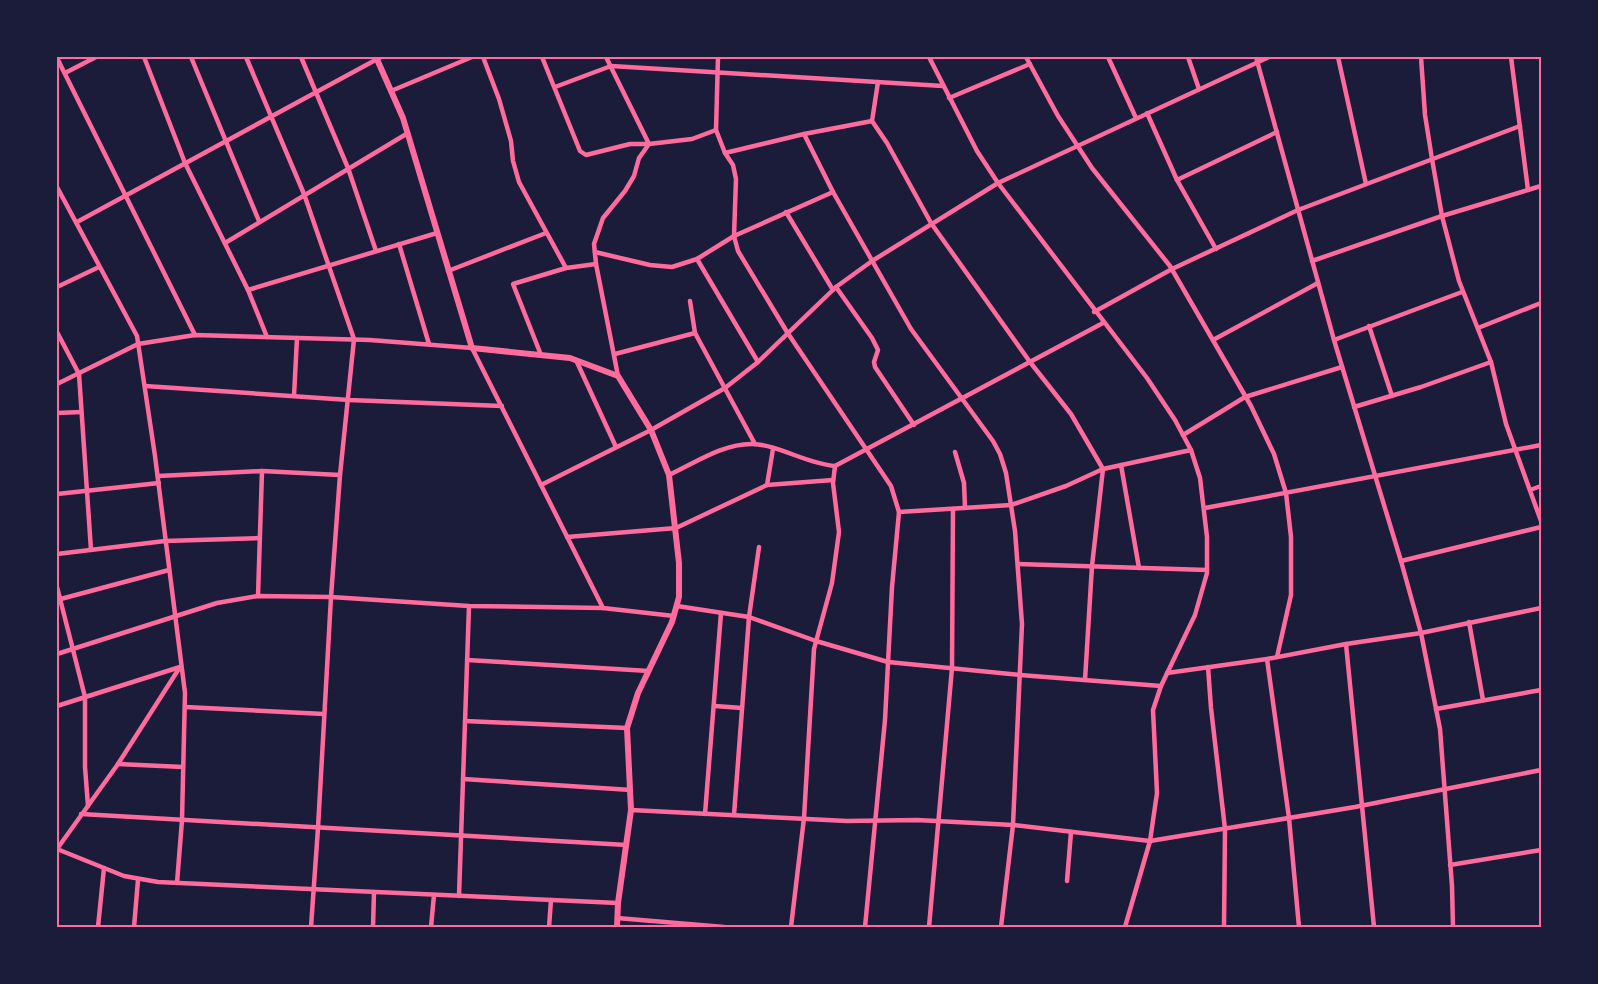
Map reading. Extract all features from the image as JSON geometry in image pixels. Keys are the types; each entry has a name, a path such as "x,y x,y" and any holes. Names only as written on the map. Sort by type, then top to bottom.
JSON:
{"street":[{"path":"65,73 96,57"},
{"path":"144,57 185,163 248,290 267,337"},
{"path":"191,57 259,221"},
{"path":"246,57 304,194 354,339 340,475 331,597 311,927"},
{"path":"302,57 348,168 376,251"},
{"path":"390,91 472,57"},
{"path":"483,57 499,99 511,141 513,161 519,182 566,268"},
{"path":"542,57 580,151 586,155 630,144 692,140 716,130"},
{"path":"606,57 649,144"},
{"path":"717,57 716,130 725,153 733,165 736,179 734,236 738,251 787,333 891,486 899,512 885,720 865,927"},
{"path":"929,57 977,150 998,183 1094,312 1147,378 1191,450 1200,478 1205,508 1207,570 1195,615 1161,686 1153,710 1157,793 1150,841 1125,927"},
{"path":"1026,57 1058,116 1092,168 1172,269 1245,397 1274,454 1286,493 1291,537 1291,595 1277,657"},
{"path":"1108,57 1136,118"},
{"path":"1188,57 1199,89"},
{"path":"541,485 651,430 725,388 758,362 835,289 872,261 998,183 1257,60 1269,57"},
{"path":"1338,57 1366,184"},
{"path":"1421,57 1425,115 1442,216 1462,292 1491,362 1506,424 1541,521"},
{"path":"1511,57 1528,190"},
{"path":"57,58 195,335"},
{"path":"77,222 378,58 408,133 472,348 603,608"},
{"path":"1257,60 1334,340 1421,633 1436,709 1450,865 1453,927"},
{"path":"949,98 1030,64"},
{"path":"555,87 611,66 943,86"},
{"path":"878,82 872,121 887,143 931,223 1030,362 1071,414 1103,469 1092,566 1085,680"},
{"path":"1147,113 1177,180 1216,249"},
{"path":"725,153 872,121"},
{"path":"1094,312 1172,269 1298,210 1520,126"},
{"path":"1177,180 1277,132"},
{"path":"225,243 408,133"},
{"path":"804,134 833,192 911,329 1000,454 1006,472 1018,564 1022,624 1013,825 1001,927"},
{"path":"617,927 618,903 631,810 627,728 638,693 674,616 679,597 679,563 669,475 651,430 618,376 594,244 603,218 630,183 639,158 649,144"},
{"path":"1312,261 1442,216 1541,186"},
{"path":"57,187 137,336 159,483 185,693 182,820 177,883"},
{"path":"595,252 650,265 672,267 697,259 734,236 833,192"},
{"path":"786,212 835,289 872,338 878,350 874,362 875,367 914,425"},
{"path":"448,271 546,232"},
{"path":"248,290 437,233"},
{"path":"399,244 429,344"},
{"path":"697,259 758,362"},
{"path":"541,355 513,284 566,268 596,264"},
{"path":"57,287 99,267"},
{"path":"1213,340 1318,283"},
{"path":"1334,340 1462,292"},
{"path":"690,301 695,333 755,444"},
{"path":"1478,328 1541,303"},
{"path":"669,475 735,445 755,444 819,465 835,466 1103,323"},
{"path":"1370,326 1392,396"},
{"path":"57,332 79,374 91,550"},
{"path":"615,354 695,333"},
{"path":"57,384 138,344 195,335 354,339 472,348 576,360 618,376"},
{"path":"294,396 297,338"},
{"path":"576,360 616,447"},
{"path":"1354,407 1491,362"},
{"path":"1183,435 1245,397 1342,367"},
{"path":"145,386 348,400 502,406"},
{"path":"57,413 81,412"},
{"path":"1205,508 1541,446"},
{"path":"767,485 773,449"},
{"path":"899,512 1011,505 1066,486 1103,469 1191,450"},
{"path":"955,452 964,483 965,508"},
{"path":"1121,465 1139,567"},
{"path":"791,927 804,818 814,649 832,583 839,532 833,480 835,466"},
{"path":"158,476 262,471 340,475"},
{"path":"258,596 262,471"},
{"path":"567,537 676,528 767,485 833,480"},
{"path":"57,494 159,483"},
{"path":"1530,490 1541,486"},
{"path":"929,927 952,668 953,509"},
{"path":"1401,561 1541,527"},
{"path":"57,554 165,541 260,538"},
{"path":"734,815 749,617 759,547"},
{"path":"1018,564 1207,570"},
{"path":"59,599 169,570"},
{"path":"57,587 85,697 85,767 88,806"},
{"path":"57,654 217,603 258,596 331,597 469,606 603,608 674,616"},
{"path":"459,896 469,606"},
{"path":"677,606 749,617 816,641 888,662 1161,686"},
{"path":"1167,673 1421,633 1541,608"},
{"path":"705,814 721,613"},
{"path":"1469,622 1483,700"},
{"path":"1346,644 1374,927"},
{"path":"1267,659 1289,819 1299,927"},
{"path":"467,660 649,671"},
{"path":"57,706 180,667"},
{"path":"180,667 118,764 57,849 138,880 618,903"},
{"path":"1208,667 1225,829 1224,927"},
{"path":"1436,709 1541,690"},
{"path":"715,706 742,708"},
{"path":"184,707 324,714"},
{"path":"465,721 627,728"},
{"path":"118,764 183,767"},
{"path":"631,810 1013,825 1150,841 1363,806 1541,770"},
{"path":"463,779 631,790"},
{"path":"81,814 627,845"},
{"path":"1067,880 1071,832"},
{"path":"1450,865 1541,850"},
{"path":"98,927 104,868"},
{"path":"134,927 138,880"},
{"path":"373,927 374,892"},
{"path":"431,927 434,895"},
{"path":"549,927 551,900"},
{"path":"617,918 724,927"}]}
